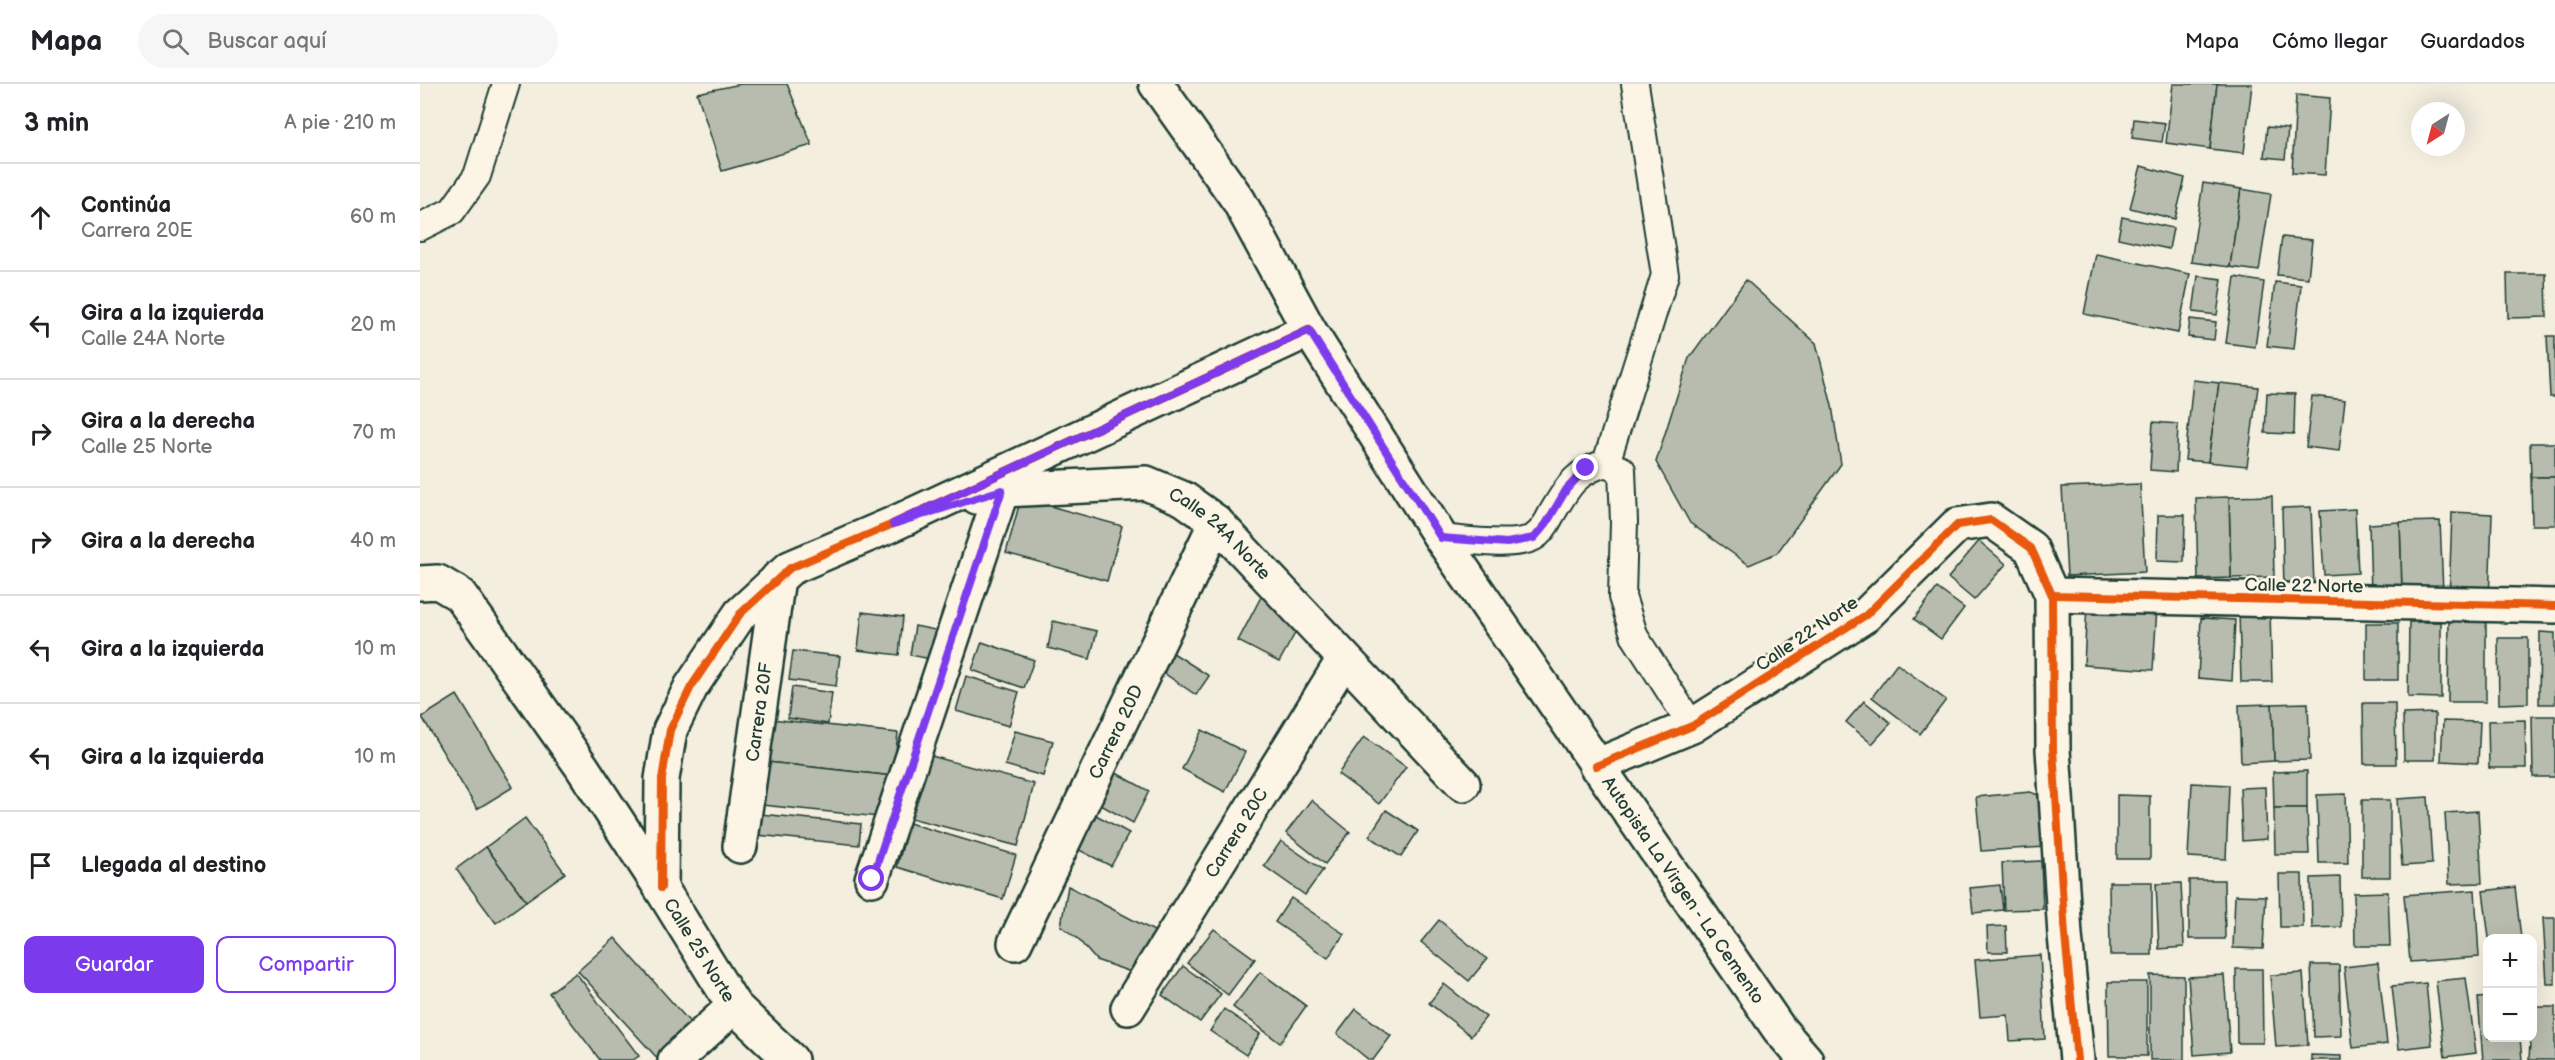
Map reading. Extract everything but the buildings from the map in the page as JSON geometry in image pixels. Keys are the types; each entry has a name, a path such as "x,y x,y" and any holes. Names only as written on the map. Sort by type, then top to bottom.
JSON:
{"street":[{"name":"Autopista La Virgen - La Cemento","path":"1156,84 1239,201 1309,330 1441,538 1779,1029 1806,1060"},
{"name":"Calle 25 Norte","path":"791,1060 734,1006 661,888 662,779 670,730 691,687 740,614 790,568 893,524 1309,330"},
{"name":"Calle 24A Norte","path":"893,524 1002,490 1146,483 1184,499 1216,522 1463,784"},
{"path":"872,879 1002,490"},
{"name":"Calle 22 Norte","path":"1596,766 1692,726 1866,615 1957,525 1991,520 2031,548 2052,595 2053,749 2065,935 2078,1060"},
{"name":"Carrera 20D","path":"1016,943 1216,522"},
{"name":"Carrera 20F","path":"741,846 778,578"},
{"path":"420,583 438,582 460,595 582,767 661,888"},
{"name":"Calle 22 Norte","path":"2052,595 2555,606"},
{"name":"Carrera 20C","path":"1128,1008 1344,659"},
{"path":"675,1060 734,1006"}],"lane":[{"path":"420,227 452,211 477,176 506,84"},
{"path":"1606,462 1665,275 1635,84"},
{"path":"1441,538 1507,543 1534,538 1546,524 1566,490 1586,468 1606,462 1622,470 1624,522 1622,597 1632,627 1656,671 1692,726"}],"cycle path":[{"path":"661,888 662,779 670,730 691,687 740,614 790,568 893,524 1309,330"},
{"path":"1596,766 1692,726 1866,615 1957,525 1991,520 2031,548 2052,595 2053,749 2065,935 2077,1060"},
{"path":"2052,595 2555,606"}],"route":[{"path":"872,879 1002,490 893,524 1309,330 1441,538 1507,543 1534,538 1546,524 1566,490 1586,468"}]}
